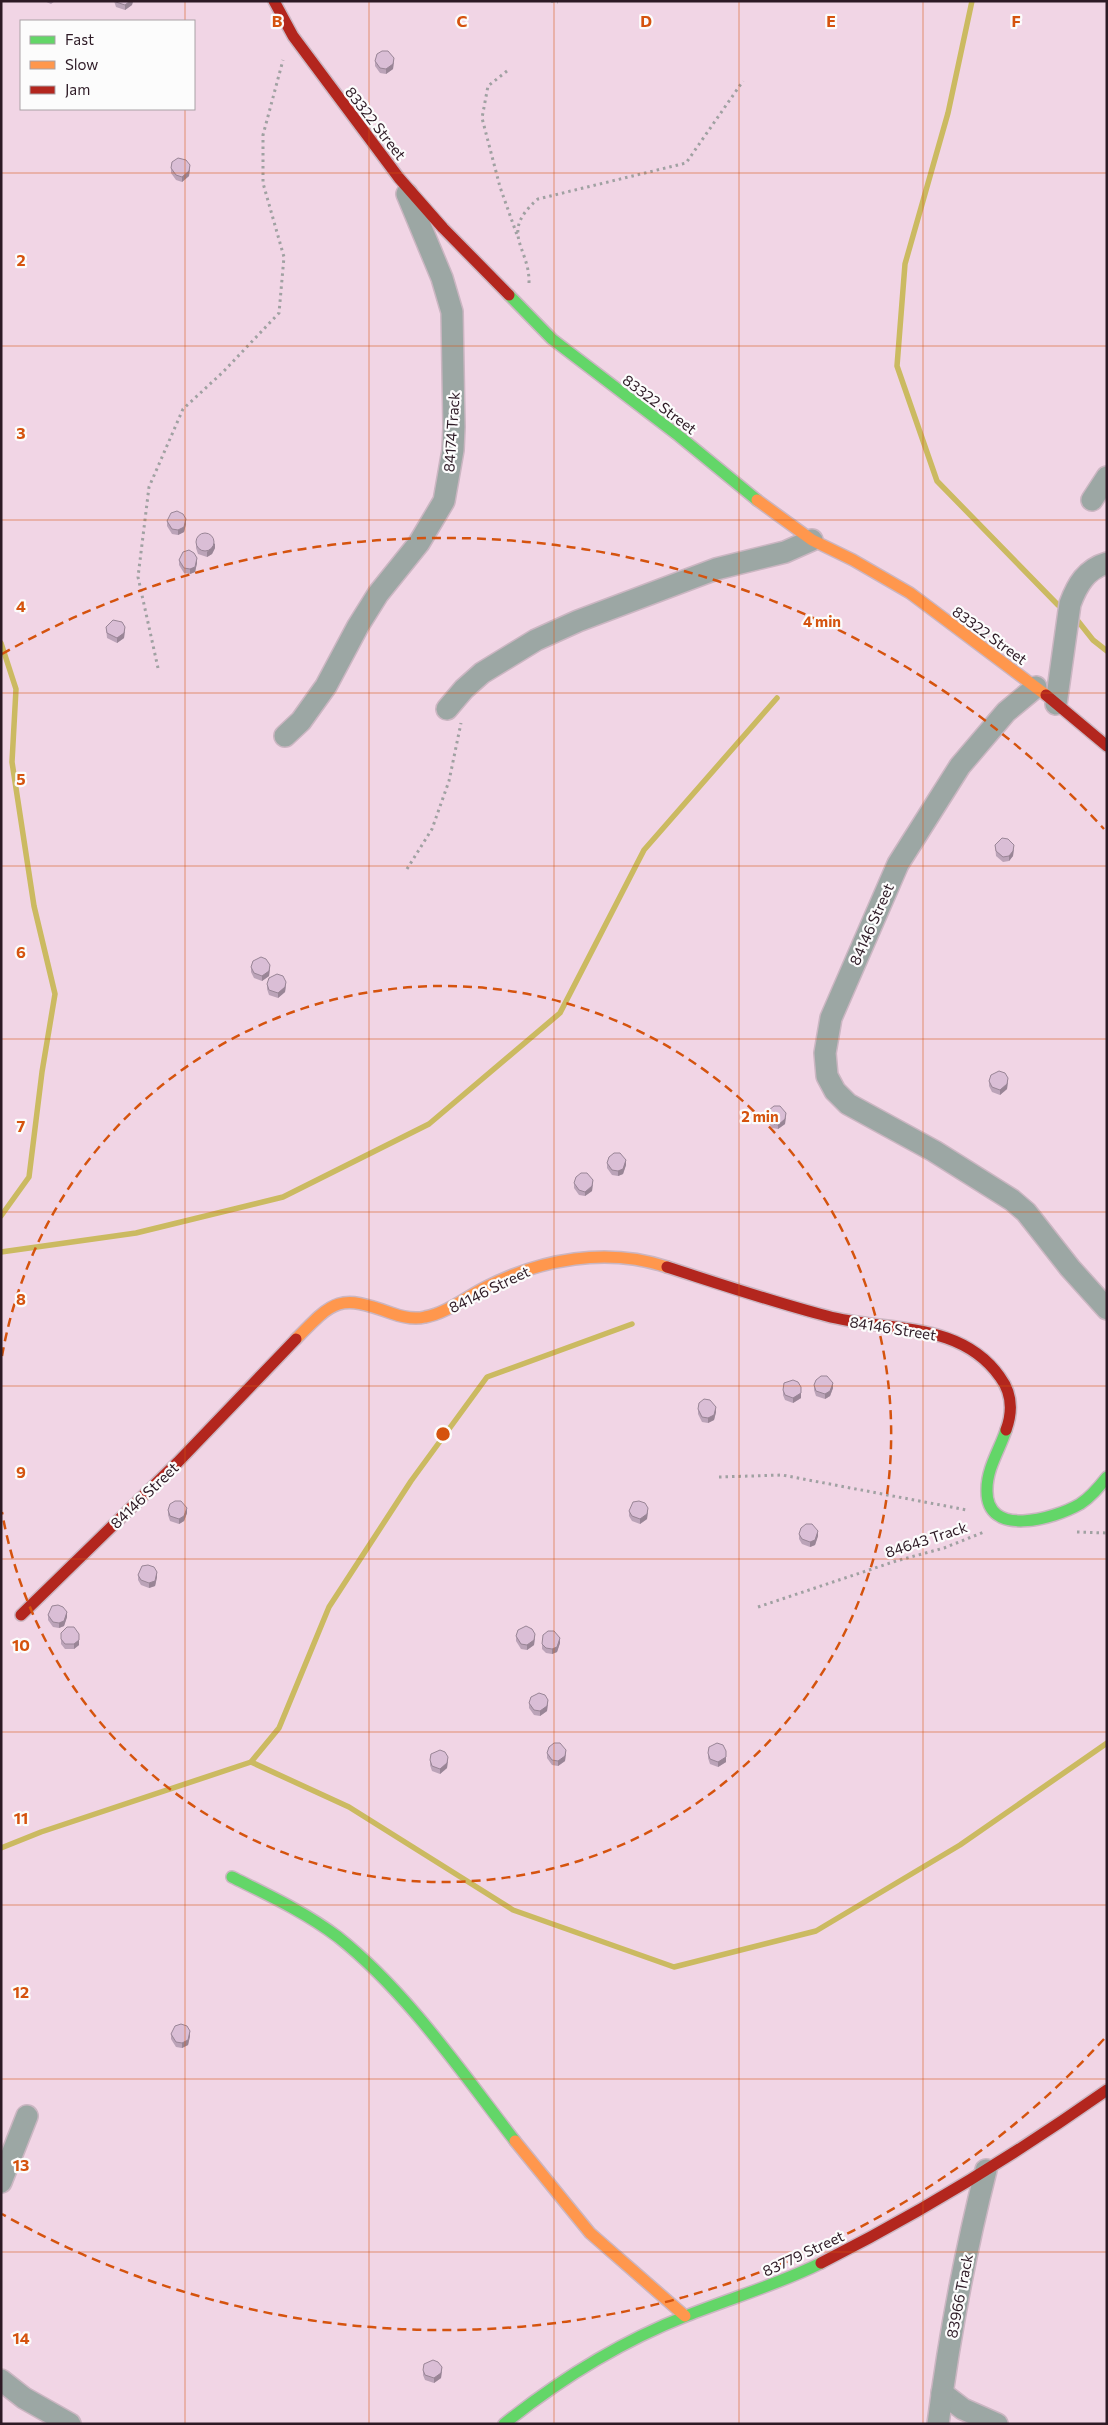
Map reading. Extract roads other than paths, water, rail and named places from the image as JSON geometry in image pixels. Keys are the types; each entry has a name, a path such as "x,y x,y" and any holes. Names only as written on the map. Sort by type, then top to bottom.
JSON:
{"street":[{"name":"83322 Street","path":"274,1 291,32 346,110 399,178 443,228 559,345 679,436 770,510 812,540 854,560 910,594 1036,687 1107,746"},
{"name":"84174 Track","path":"285,736 301,721 326,686 358,626 378,594 434,519 444,501 448,484 454,427 452,312 442,278 399,178"},
{"path":"1092,500 1107,477"},
{"path":"455,714 464,689 482,673 553,633 664,587 716,569 791,550 812,540"},
{"path":"1056,704 1070,604 1075,589 1085,575 1096,566 1107,563"},
{"name":"84146 Street","path":"1036,687 1006,712 960,766 898,864 831,1018 825,1053 827,1076 834,1091 848,1104 934,1151 1012,1200 1034,1221 1070,1268 1107,1308"},
{"name":"84146 Street","path":"21,1615 178,1462 312,1323 331,1307 344,1302 359,1300 400,1317 414,1319 451,1308 477,1292 535,1267 582,1259 617,1258 651,1262 724,1286 850,1322 936,1333 959,1342 976,1352 1001,1376 1010,1396 1010,1422 989,1476 987,1493 990,1506 996,1514 1010,1522 1041,1519 1076,1506 1093,1494 1107,1477"},
{"path":"232,1877 300,1911 338,1937 366,1962 434,2036 584,2227 620,2261 685,2316"},
{"name":"83779 Street","path":"504,2424 536,2397 608,2353 685,2316 783,2281 840,2254 986,2170 1107,2090"},
{"path":"1,2182 27,2116"},
{"name":"83966 Track","path":"938,2424 964,2266 986,2170"},
{"path":"1,2380 24,2398 70,2424"},
{"path":"942,2393 963,2409 997,2424"}],"waterway":[{"path":"972,1 948,113 905,264 897,366 937,481 1058,605"},
{"path":"1074,616 1093,640 1107,651"},
{"path":"1,643 16,689 12,762 34,906 55,994 42,1072 29,1177 1,1216"},
{"path":"1,1252 136,1233 283,1197 429,1124 560,1013 644,850 777,698"},
{"path":"251,1762 279,1728 329,1607 411,1481 487,1377 632,1324"},
{"path":"1,1848 41,1832 251,1762 349,1807 513,1910 674,1967 816,1931 960,1845 1107,1743"}]}
